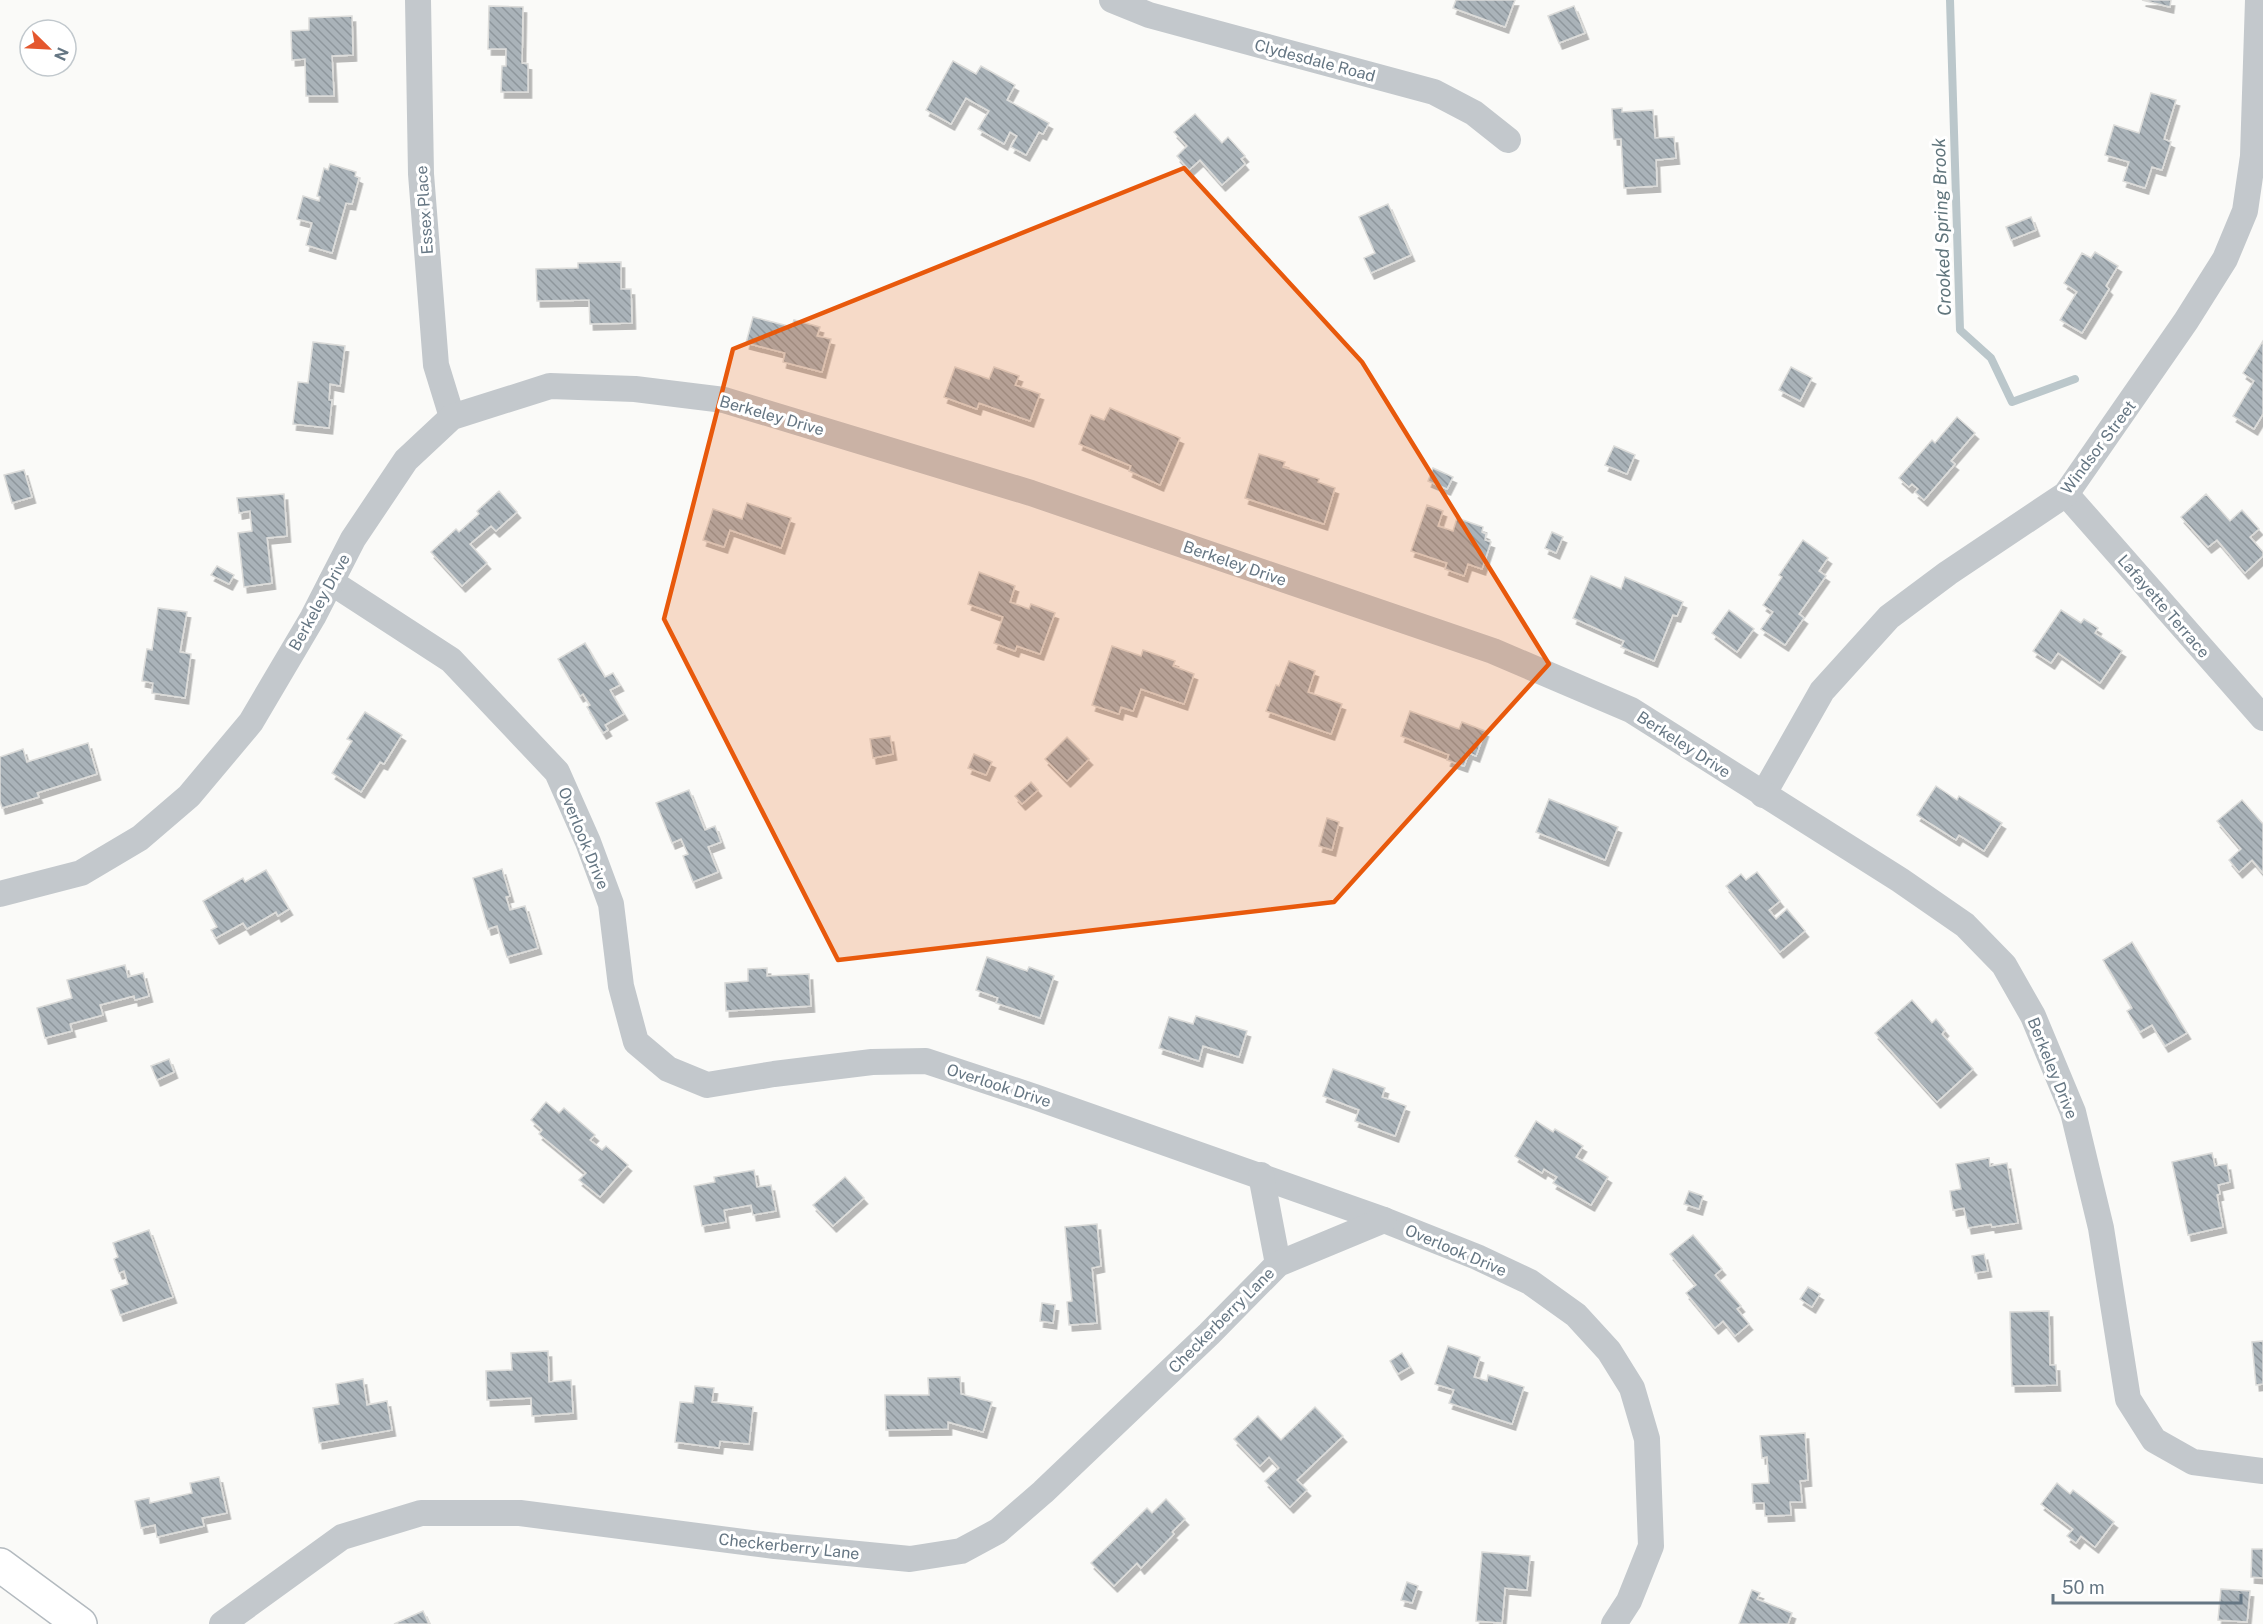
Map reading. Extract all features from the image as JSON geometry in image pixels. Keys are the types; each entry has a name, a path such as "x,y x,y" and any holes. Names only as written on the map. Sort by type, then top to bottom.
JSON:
{"main road":[{"path":"0,1565 80,1624"}],"street":[{"name":"Essex Place","path":"418,0 421,174 435,365 452,417"},
{"name":"Clydesdale Road","path":"1112,0 1149,15 1434,92 1474,113 1508,140"},
{"name":"Windsor Street","path":"1763,795 1822,691 1889,617 1948,573 2066,494 2186,321 2225,259 2245,211 2253,156 2258,0"},
{"name":"Berkeley Drive","path":"0,894 81,873 140,838 189,796 251,722 313,617 353,539 406,460 452,417 550,386 635,389 724,400 1031,493 1493,651 1632,710 1900,880 1965,925 2004,965 2033,1016 2073,1112 2102,1228 2128,1399 2154,1440 2193,1462 2263,1471"},
{"name":"Lafayette Terrace","path":"2066,494 2263,718"},
{"name":"Overlook Drive","path":"331,582 451,660 557,772 588,842 611,904 621,986 636,1042 668,1069 707,1085 872,1062 926,1061 1384,1220 1478,1257 1530,1282 1576,1315 1609,1351 1632,1388 1647,1439 1651,1546 1629,1601 1614,1624"},
{"name":"Checkerberry Lane","path":"1261,1176 1278,1264"},
{"name":"Checkerberry Lane","path":"222,1624 342,1537 422,1513 520,1513 775,1546 910,1559 962,1551 998,1531 1043,1492 1209,1334 1278,1264 1384,1220"}],"highlighted area":[{"path":"1184,168 1362,362 1549,664 1334,902 838,960 664,619 733,349"}],"building":[{"path":"1456,0 1515,0 1505,27 1453,8"},
{"path":"2142,0 2171,0 2170,7"},
{"path":"489,6 523,7 522,63 528,64 528,92 501,92 502,66 506,66 506,49 488,49"},
{"path":"1574,6 1585,33 1559,43 1548,16"},
{"path":"352,16 353,55 332,56 334,96 306,96 305,59 292,60 291,31 309,30 309,18"},
{"path":"953,61 976,74 981,66 1015,85 1007,100 1049,123 1043,134 1039,132 1026,155 1011,147 1017,136 1010,132 1004,144 978,129 989,111 966,98 951,124 926,110"},
{"path":"2151,93 2176,100 2164,139 2171,142 2162,170 2152,167 2145,188 2123,181 2129,162 2105,155 2114,125 2139,133"},
{"path":"1622,108 1622,112 1653,110 1655,138 1674,137 1676,158 1656,160 1657,186 1624,188 1621,139 1614,139 1612,109"},
{"path":"1195,114 1222,143 1228,137 1245,156 1241,159 1245,164 1222,185 1200,160 1189,170 1177,156 1187,146 1174,132"},
{"path":"330,164 356,172 355,176 359,178 352,204 346,203 332,253 306,245 312,223 297,219 303,196 319,201 320,197 317,196 324,168 328,170"},
{"path":"1388,204 1411,255 1371,273 1364,258 1375,253 1359,217"},
{"path":"2031,217 2036,230 2011,240 2006,227"},
{"path":"2095,252 2118,266 2106,286 2109,289 2082,333 2060,320 2077,292 2064,283 2082,253 2091,258"},
{"path":"621,262 621,289 631,289 632,323 590,324 589,300 537,301 536,269 578,268 578,263"},
{"path":"753,317 792,327 794,320 820,327 817,336 831,339 822,372 783,362 785,353 746,343"},
{"path":"2263,341 2263,414 2254,429 2233,416 2254,381 2243,373"},
{"path":"313,342 345,346 340,386 330,384 329,400 332,400 329,428 293,424 298,382 308,383"},
{"path":"955,367 989,379 994,367 1019,376 1015,385 1040,394 1030,421 979,403 977,409 944,397"},
{"path":"1791,367 1812,378 1800,401 1779,390"},
{"path":"1110,408 1180,438 1160,485 1129,471 1131,466 1079,444 1091,415 1104,420"},
{"path":"1957,417 1975,433 1951,461 1955,464 1924,500 1915,492 1918,489 1912,484 1909,487 1899,478 1932,440 1935,443"},
{"path":"1614,446 1635,455 1627,474 1605,465"},
{"path":"1259,454 1285,462 1283,467 1319,479 1318,482 1335,488 1324,524 1245,498"},
{"path":"1433,468 1453,477 1447,489 1428,481"},
{"path":"24,470 32,497 12,503 4,475"},
{"path":"499,491 517,512 496,531 491,526 470,544 487,563 462,586 431,552 456,529 459,532"},
{"path":"284,494 287,536 267,538 272,583 244,587 238,533 252,531 250,511 239,513 237,498"},
{"path":"2206,494 2230,521 2242,510 2259,529 2250,537 2263,552 2263,556 2245,573 2217,540 2208,547 2181,517"},
{"path":"747,503 791,518 781,548 730,530 724,547 703,540 713,509 742,519"},
{"path":"1427,505 1443,511 1438,526 1453,531 1457,518 1483,527 1482,532 1486,534 1485,540 1491,542 1482,569 1468,564 1464,576 1445,569 1447,563 1411,551"},
{"path":"1552,532 1563,537 1556,553 1545,548"},
{"path":"1803,540 1828,558 1819,571 1826,576 1799,614 1804,618 1785,645 1761,629 1773,612 1763,605 1782,577 1779,575"},
{"path":"217,566 234,575 229,584 211,575"},
{"path":"979,572 1015,586 1010,602 1029,609 1031,604 1055,613 1040,654 1017,646 1015,651 994,643 1003,617 968,604"},
{"path":"1591,576 1621,589 1625,577 1683,602 1677,616 1673,615 1654,661 1621,647 1624,641 1573,618"},
{"path":"158,608 187,612 180,652 191,654 185,698 152,693 153,683 142,681 147,649 152,650"},
{"path":"1729,610 1754,629 1737,652 1712,633"},
{"path":"2061,610 2081,623 2084,619 2098,628 2095,633 2122,651 2100,683 2058,653 2051,663 2033,651"},
{"path":"585,643 605,677 613,673 620,685 610,690 624,714 605,725 608,730 603,733 587,707 590,705 583,694 580,696 558,659"},
{"path":"1112,646 1141,656 1143,650 1175,661 1173,666 1194,674 1184,704 1141,689 1133,711 1121,707 1119,714 1092,705"},
{"path":"1289,661 1315,671 1308,692 1342,704 1331,734 1266,711"},
{"path":"1410,711 1459,729 1462,722 1485,731 1476,756 1469,753 1464,766 1447,760 1449,755 1401,736"},
{"path":"365,712 402,735 384,764 380,762 361,792 332,773 352,741 347,739"},
{"path":"890,736 893,754 873,758 870,739"},
{"path":"1067,737 1089,759 1067,781 1045,759"},
{"path":"88,743 97,774 37,793 39,797 2,808 0,757 23,749 27,762"},
{"path":"974,754 992,762 986,775 968,768"},
{"path":"1031,782 1038,790 1022,804 1015,796"},
{"path":"1936,786 1957,800 1959,796 2002,823 1984,851 1959,835 1956,840 1917,815"},
{"path":"689,790 705,830 715,826 721,842 708,847 718,872 693,882 683,856 688,854 681,839 672,843 656,803"},
{"path":"1549,799 1618,827 1605,860 1536,832"},
{"path":"2242,800 2263,824 2263,873 2252,860 2239,872 2229,860 2241,849 2217,821"},
{"path":"1327,818 1339,822 1332,850 1319,846"},
{"path":"502,869 510,896 506,897 510,910 525,906 538,948 507,957 497,926 488,929 473,878"},
{"path":"266,870 289,909 278,916 276,912 247,929 243,923 216,938 211,930 217,927 203,901 243,878 245,882"},
{"path":"1757,872 1780,901 1769,910 1776,919 1787,909 1805,931 1780,952 1726,886 1741,874 1746,880"},
{"path":"2132,942 2187,1033 2165,1046 2152,1025 2140,1032 2127,1011 2132,1008 2103,960"},
{"path":"987,957 1027,971 1029,967 1054,976 1040,1018 996,1003 998,998 976,990"},
{"path":"125,965 128,977 143,973 149,996 135,1000 134,996 100,1005 103,1015 70,1024 72,1031 45,1038 37,1008 72,998 67,980"},
{"path":"767,968 767,976 809,974 811,1006 726,1011 725,983 748,981 748,969"},
{"path":"1912,1000 1932,1023 1936,1019 1945,1030 1942,1034 1973,1069 1937,1102 1875,1033"},
{"path":"1196,1016 1247,1031 1239,1057 1203,1046 1199,1061 1159,1048 1169,1017 1193,1024"},
{"path":"169,1059 174,1072 157,1080 151,1066"},
{"path":"1333,1069 1385,1088 1382,1097 1406,1106 1395,1136 1355,1121 1359,1110 1323,1096"},
{"path":"546,1102 559,1113 564,1108 595,1135 590,1140 602,1150 606,1146 628,1165 600,1197 579,1180 586,1173 539,1134 542,1130 531,1120"},
{"path":"1536,1121 1553,1132 1555,1129 1583,1146 1576,1157 1608,1177 1591,1205 1553,1183 1557,1177 1544,1169 1542,1173 1515,1156"},
{"path":"2212,1153 2215,1166 2227,1164 2230,1182 2218,1185 2220,1194 2217,1195 2223,1227 2188,1235 2172,1162"},
{"path":"1989,1158 1990,1166 2007,1163 2018,1223 1968,1228 1964,1208 1953,1210 1950,1191 1961,1189 1956,1164"},
{"path":"754,1170 757,1187 771,1185 776,1211 753,1215 751,1205 724,1210 726,1222 702,1226 694,1186 715,1182 714,1177"},
{"path":"845,1177 864,1198 833,1226 813,1205"},
{"path":"1689,1191 1703,1196 1699,1209 1684,1204"},
{"path":"1097,1224 1101,1266 1092,1268 1097,1323 1069,1325 1067,1302 1072,1301 1065,1227"},
{"path":"149,1230 173,1297 120,1315 111,1290 128,1284 124,1271 119,1273 114,1259 118,1257 113,1243"},
{"path":"1693,1235 1722,1269 1715,1275 1741,1306 1737,1309 1749,1324 1735,1336 1723,1321 1715,1328 1686,1293 1696,1285 1670,1254"},
{"path":"1984,1254 1988,1271 1975,1273 1972,1256"},
{"path":"1808,1287 1820,1294 1812,1307 1800,1299"},
{"path":"1042,1303 1055,1305 1053,1323 1040,1321"},
{"path":"2049,1311 2050,1365 2056,1365 2057,1385 2012,1386 2010,1312"},
{"path":"2263,1341 2263,1384 2256,1385 2252,1342"},
{"path":"1448,1346 1480,1357 1474,1377 1487,1381 1488,1375 1524,1387 1512,1424 1449,1403 1454,1390 1435,1384"},
{"path":"548,1351 549,1382 571,1380 573,1413 532,1416 531,1398 487,1400 486,1371 512,1370 511,1353"},
{"path":"1402,1353 1410,1367 1398,1374 1390,1361"},
{"path":"960,1377 961,1394 992,1402 983,1432 948,1422 948,1429 886,1430 885,1395 929,1395 928,1378"},
{"path":"363,1379 367,1405 387,1401 392,1430 319,1443 313,1408 339,1404 336,1384"},
{"path":"695,1386 714,1388 712,1402 753,1407 749,1444 720,1441 719,1448 675,1442 680,1402 693,1403"},
{"path":"1315,1407 1343,1436 1297,1480 1307,1490 1290,1507 1265,1481 1279,1468 1269,1457 1260,1466 1234,1439 1258,1416 1281,1440"},
{"path":"1805,1433 1808,1480 1800,1481 1802,1502 1790,1502 1791,1515 1765,1516 1764,1503 1753,1503 1752,1484 1769,1483 1767,1457 1762,1458 1760,1436"},
{"path":"219,1477 227,1513 202,1518 204,1526 157,1537 155,1525 141,1528 135,1501 149,1498 150,1503 192,1493 190,1483"},
{"path":"2057,1483 2070,1494 2073,1490 2114,1522 2095,1547 2081,1536 2076,1543 2067,1536 2073,1529 2041,1504"},
{"path":"1166,1499 1185,1519 1172,1532 1174,1534 1141,1568 1137,1563 1114,1586 1091,1563 1147,1508 1152,1513"},
{"path":"2252,1549 2263,1549 2263,1578 2251,1577"},
{"path":"1482,1552 1530,1556 1527,1590 1505,1588 1502,1623 1476,1621"},
{"path":"1407,1582 1418,1586 1412,1603 1401,1600"},
{"path":"2221,1589 2250,1591 2247,1622 2218,1620"},
{"path":"1752,1590 1760,1593 1757,1599 1792,1613 1788,1624 1739,1624"},
{"path":"423,1611 429,1624 394,1624"}],"waterway":[{"name":"Crooked Spring Brook","path":"1950,0 1960,330 1991,358 2012,402 2075,379"}]}
